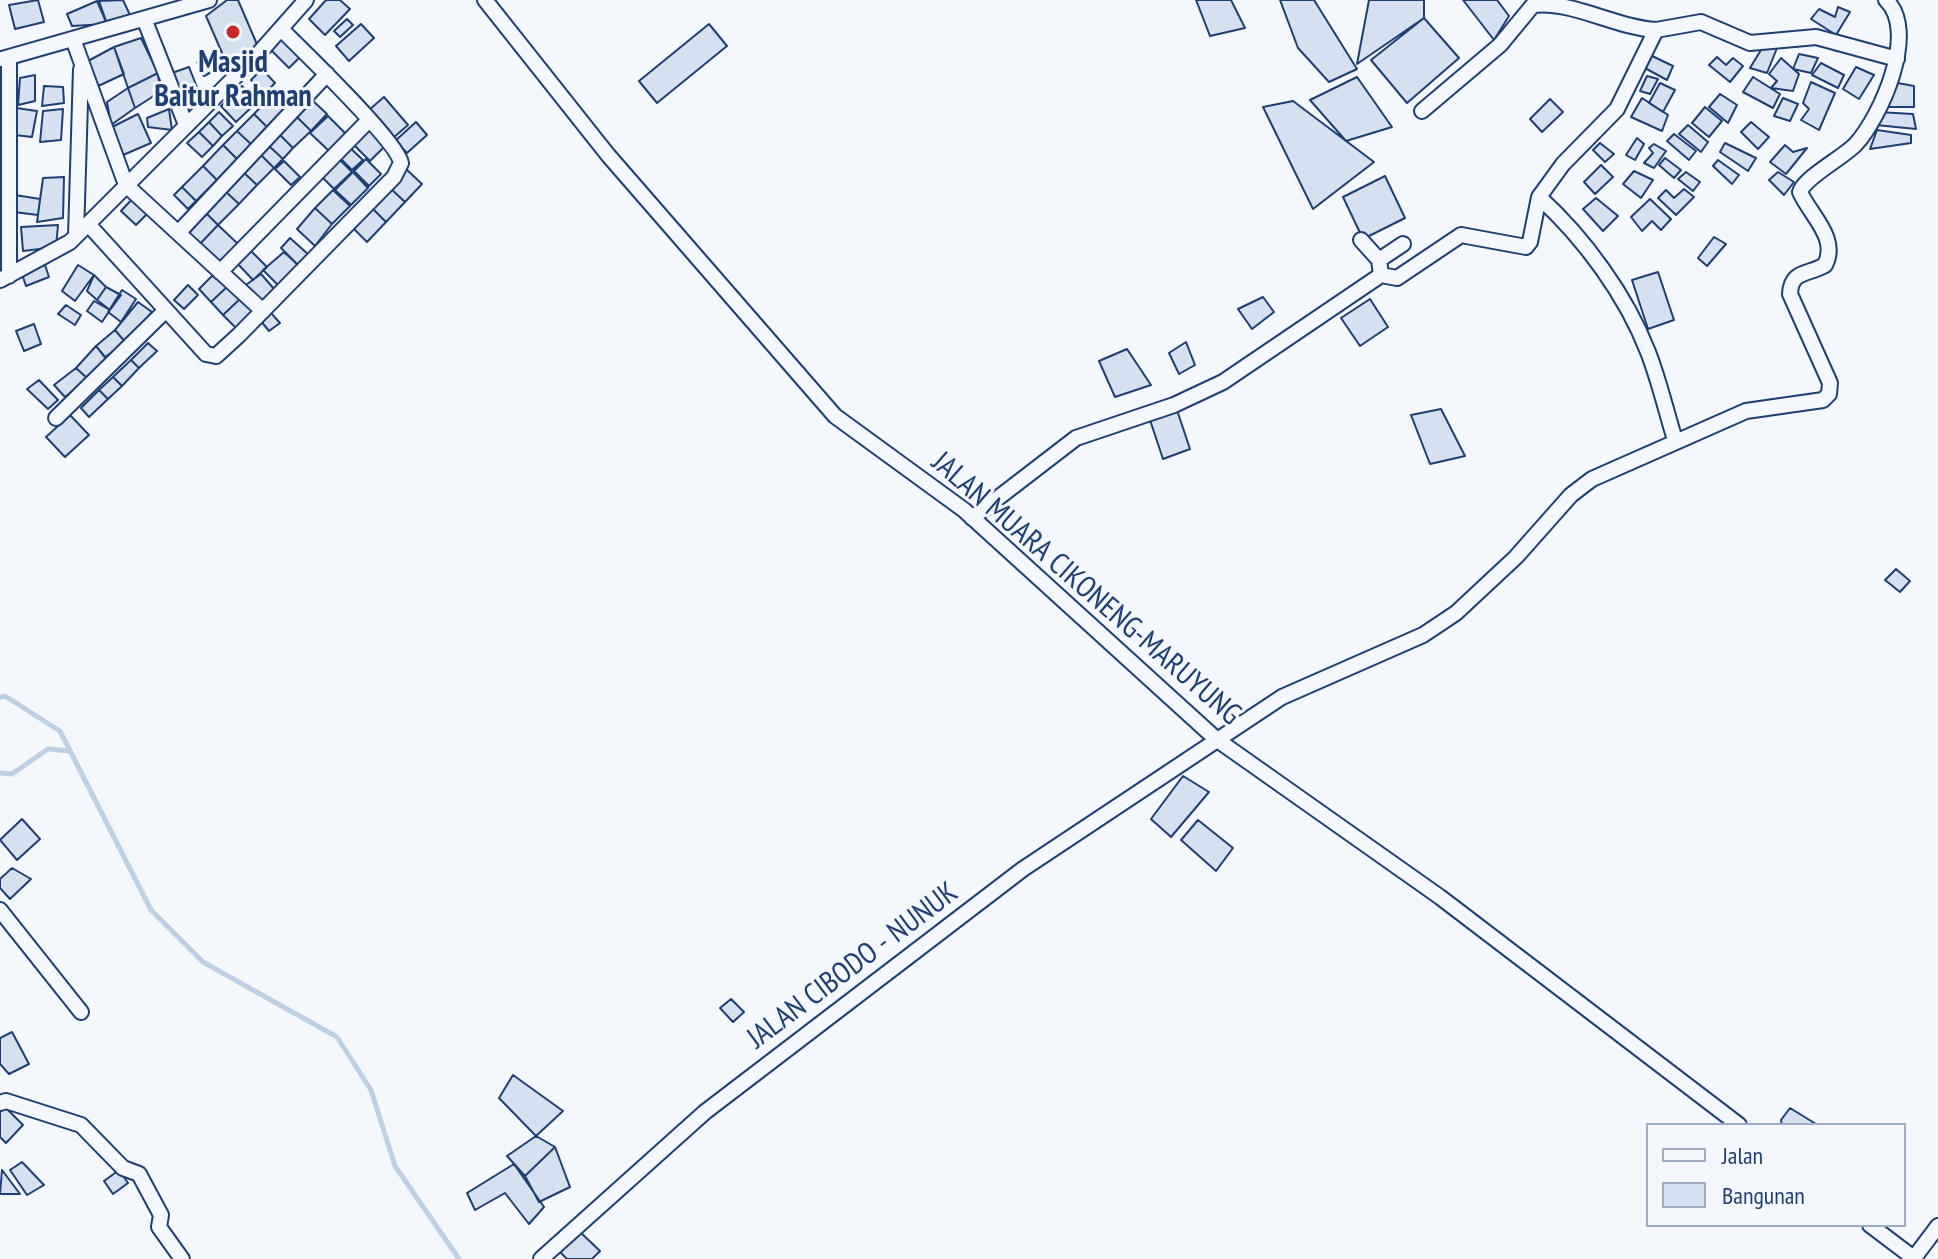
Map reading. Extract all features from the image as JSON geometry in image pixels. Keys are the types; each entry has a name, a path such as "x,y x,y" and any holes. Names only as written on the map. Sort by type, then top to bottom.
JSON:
{"street":[{"path":"209,0 145,21 5,58 4,278 58,251 76,236 306,0"},
{"name":"JALAN MUARA CIKONENG-MARUYUNG","path":"485,0 608,155 835,416 972,518 1216,739 1440,897 1736,1123"},
{"path":"1422,111 1500,45 1533,5 1590,15 1636,29 1656,30 1701,22 1750,43 1816,37 1897,59 1900,19 1886,0"},
{"path":"145,21 186,125"},
{"path":"88,224 211,357 218,355 263,311 400,169 400,157 369,120 281,29"},
{"path":"1361,240 1380,268 1397,278 1461,235 1526,247 1530,242 1539,197 1563,164 1617,109 1656,30"},
{"path":"73,39 126,185 263,311"},
{"name":"JALAN CIBODO - NUNUK","path":"541,1259 717,1103 1023,869 1282,697 1423,635 1486,588 1571,495 1592,479 1746,411 1815,403 1829,394 1826,372 1790,294 1793,279 1825,265 1830,250 1826,235 1800,192 1804,182 1837,161 1864,135 1897,59"},
{"path":"76,236 81,63"},
{"path":"179,232 327,74"},
{"path":"220,272 369,120"},
{"path":"1539,197 1568,223 1621,299 1648,351 1675,440"},
{"path":"972,518 1076,438 1174,405 1223,382 1380,268 1403,244"},
{"path":"56,418 166,310"},
{"path":"0,910 81,1012"},
{"path":"0,1103 72,1120 123,1168 139,1174 161,1215 159,1227 182,1259"},
{"path":"1873,1227 1914,1259 1938,1226"}],"building":[{"path":"38,0 44,22 15,29 9,5"},
{"path":"123,0 130,15 107,24 99,1"},
{"name":"Masjid Baitur Rahman","path":"227,0 238,0 259,49 229,69 206,16"},
{"path":"326,0 340,0 350,9 325,35 309,19"},
{"path":"1196,0 1231,0 1245,28 1210,36"},
{"path":"1280,0 1314,0 1357,69 1329,82 1298,48"},
{"path":"1369,0 1424,0 1424,18 1357,64"},
{"path":"1463,0 1497,0 1509,16 1494,40"},
{"path":"97,1 107,24 72,26 67,14"},
{"path":"1838,7 1850,12 1836,35 1811,19 1819,9 1835,17"},
{"path":"1424,18 1459,58 1407,103 1371,60"},
{"path":"347,19 353,25 340,37 334,31"},
{"path":"361,24 374,38 349,61 336,46"},
{"path":"709,24 727,46 657,103 639,81"},
{"path":"284,37 302,55 289,68 271,50"},
{"path":"141,38 158,73 128,88 114,47"},
{"path":"1764,45 1777,48 1767,73 1750,68"},
{"path":"114,47 124,74 94,88 88,61"},
{"path":"213,53 219,68 204,76 197,62"},
{"path":"1799,54 1818,58 1811,73 1793,69"},
{"path":"1650,55 1673,66 1667,80 1643,67"},
{"path":"1717,57 1726,65 1733,58 1743,66 1730,82 1709,65"},
{"path":"1781,58 1799,74 1793,91 1771,88 1777,81 1769,74"},
{"path":"1821,63 1844,75 1838,88 1812,75"},
{"path":"189,67 202,100 186,107 172,73"},
{"path":"1856,67 1874,75 1859,99 1843,89"},
{"path":"262,69 275,83 264,94 251,80"},
{"path":"158,73 160,92 135,108 128,88"},
{"path":"35,75 35,101 18,105 20,78"},
{"path":"1647,76 1658,79 1650,94 1640,91"},
{"path":"1357,77 1392,127 1346,141 1310,100"},
{"path":"1753,77 1780,94 1773,108 1743,92"},
{"path":"1811,82 1835,93 1819,130 1801,120 1809,109 1803,103"},
{"path":"1892,82 1914,86 1914,107 1880,107"},
{"path":"1660,83 1675,90 1663,112 1649,103"},
{"path":"44,86 63,87 64,103 42,106"},
{"path":"242,86 257,102 236,122 221,106"},
{"path":"128,88 135,108 111,125 107,102"},
{"path":"1720,94 1737,105 1728,123 1709,107"},
{"path":"272,95 286,109 268,128 254,114"},
{"path":"384,97 408,125 393,138 369,110"},
{"path":"1642,98 1668,115 1662,131 1631,117"},
{"path":"1783,98 1798,104 1790,121 1774,116"},
{"path":"1550,99 1563,112 1542,132 1530,119"},
{"path":"312,100 327,114 311,131 296,116"},
{"path":"1293,101 1374,162 1313,209 1263,107"},
{"path":"1705,107 1722,121 1709,137 1692,123"},
{"path":"16,108 37,111 32,137 15,135"},
{"path":"63,109 61,140 40,142 43,111"},
{"path":"169,109 172,130 148,127 147,118"},
{"path":"219,112 233,126 222,136 209,122"},
{"path":"1878,112 1913,114 1916,129 1876,125"},
{"path":"138,114 151,143 123,155 112,127"},
{"path":"254,114 268,128 252,145 237,131"},
{"path":"296,116 311,131 293,148 279,134"},
{"path":"328,116 346,134 329,151 310,133"},
{"path":"209,122 222,136 213,146 199,132"},
{"path":"416,122 427,135 407,153 395,141"},
{"path":"1751,122 1769,137 1758,149 1741,132"},
{"path":"1688,125 1708,142 1701,152 1679,134"},
{"path":"368,127 386,145 370,161 352,143"},
{"path":"1877,130 1911,135 1911,143 1870,149"},
{"path":"237,131 252,145 237,159 223,145"},
{"path":"199,132 213,146 202,157 187,143"},
{"path":"279,134 293,148 283,159 268,145"},
{"path":"1674,134 1696,151 1689,160 1667,141"},
{"path":"1637,138 1644,144 1635,160 1626,155"},
{"path":"1600,143 1614,154 1605,162 1593,150"},
{"path":"1725,143 1756,158 1748,171 1720,152"},
{"path":"1654,144 1666,151 1654,168 1644,163 1653,153 1649,148"},
{"path":"223,145 237,159 217,180 203,166"},
{"path":"268,145 283,159 274,168 260,154"},
{"path":"1785,145 1793,152 1807,148 1786,174 1770,162"},
{"path":"348,146 363,160 352,170 338,156"},
{"path":"260,154 274,168 257,185 242,171"},
{"path":"337,157 352,172 334,189 320,175"},
{"path":"1665,158 1681,170 1674,178 1659,165"},
{"path":"366,159 381,174 369,186 354,171"},
{"path":"1718,160 1739,175 1732,184 1713,166"},
{"path":"284,161 300,177 291,185 275,169"},
{"path":"1601,165 1613,177 1595,194 1584,182"},
{"path":"203,166 217,180 196,201 182,187"},
{"path":"406,169 422,184 405,202 389,187"},
{"path":"242,171 257,185 239,204 224,190"},
{"path":"1634,171 1653,180 1641,198 1623,184"},
{"path":"353,172 368,188 351,205 335,190"},
{"path":"1686,172 1700,182 1693,191 1678,179"},
{"path":"1778,172 1794,182 1784,195 1769,180"},
{"path":"1385,176 1405,218 1363,239 1343,197"},
{"path":"64,177 63,218 37,222 43,178"},
{"path":"182,187 196,201 188,209 174,195"},
{"path":"389,187 405,202 386,222 370,206"},
{"path":"1684,189 1694,197 1676,215 1658,198 1666,190 1674,198"},
{"path":"224,190 239,204 218,225 204,211"},
{"path":"333,190 350,206 332,224 315,208"},
{"path":"15,195 40,199 38,215 14,212"},
{"path":"134,197 149,212 136,225 121,211"},
{"path":"1596,198 1618,216 1603,231 1583,209"},
{"path":"1650,199 1671,219 1661,230 1652,221 1642,231 1631,217"},
{"path":"370,206 386,222 367,242 351,226"},
{"path":"315,208 332,224 315,246 297,229"},
{"path":"204,211 218,225 199,245 184,231"},
{"path":"58,225 56,247 23,251 21,227"},
{"path":"218,225 238,244 218,264 199,245"},
{"path":"1714,237 1726,244 1707,266 1698,258"},
{"path":"290,238 309,255 300,267 281,248"},
{"path":"250,250 267,267 253,280 237,263"},
{"path":"284,252 300,267 279,286 263,270"},
{"path":"45,265 49,277 26,286 22,274"},
{"path":"78,265 94,275 75,301 62,291"},
{"path":"216,272 229,285 211,302 199,289"},
{"path":"1658,272 1674,320 1648,329 1632,280"},
{"path":"261,274 275,290 260,303 243,287"},
{"path":"94,275 106,287 97,300 87,291"},
{"path":"188,285 198,295 184,309 174,300"},
{"path":"229,285 241,298 223,315 211,302"},
{"path":"106,287 121,295 110,310 97,300"},
{"path":"122,290 136,299 121,322 108,312"},
{"path":"1263,297 1274,312 1252,329 1238,309"},
{"path":"241,298 254,311 236,328 223,315"},
{"path":"1370,299 1388,327 1360,346 1341,318"},
{"path":"94,301 110,310 102,322 87,311"},
{"path":"138,302 152,312 126,343 115,330"},
{"path":"66,305 81,315 75,325 58,314"},
{"path":"269,311 280,323 269,331 260,320"},
{"path":"34,324 41,344 24,351 16,331"},
{"path":"115,330 126,343 105,357 96,346"},
{"path":"1186,342 1195,365 1179,374 1169,353"},
{"path":"148,343 157,351 139,368 131,360"},
{"path":"96,346 106,359 88,379 76,368"},
{"path":"1127,349 1151,385 1115,397 1099,361"},
{"path":"131,360 139,368 122,386 113,377"},
{"path":"76,368 88,379 65,397 54,385"},
{"path":"113,377 122,386 108,399 99,390"},
{"path":"39,380 58,400 48,409 27,389"},
{"path":"99,390 108,399 89,417 81,408"},
{"path":"1441,409 1465,456 1430,464 1411,415"},
{"path":"1177,410 1190,449 1163,459 1150,420"},
{"path":"70,415 89,435 65,457 46,437"},
{"path":"1896,569 1910,581 1900,592 1885,580"},
{"path":"1183,776 1209,792 1171,837 1151,819"},
{"path":"22,819 40,839 17,860 0,840"},
{"path":"1198,820 1233,848 1216,871 1181,840"},
{"path":"12,868 31,879 10,899 0,888 0,879"},
{"path":"731,999 744,1012 733,1022 720,1008"},
{"path":"12,1032 29,1064 9,1074 0,1064 0,1038"},
{"path":"513,1075 563,1111 536,1136 499,1098"},
{"path":"5,1107 23,1125 6,1143 0,1137 0,1112"},
{"path":"1790,1108 1814,1123 1782,1123"},
{"path":"536,1136 555,1147 525,1176 507,1156"},
{"path":"555,1147 570,1187 539,1202 525,1176"},
{"path":"22,1162 44,1185 27,1195 10,1170"},
{"path":"514,1164 544,1207 529,1224 505,1193 475,1210 467,1193"},
{"path":"2,1170 20,1194 0,1194"},
{"path":"119,1170 128,1183 113,1194 104,1181"},
{"path":"579,1231 600,1251 592,1259 567,1259 559,1251"}],"waterway":[{"path":"0,697 5,696 60,731 151,910 203,962 337,1037 371,1090 395,1166 459,1259"},
{"path":"0,773 12,774 48,749 69,751"}],"place":[{"name":"Masjid Baitur Rahman","path":"233,32"}]}
